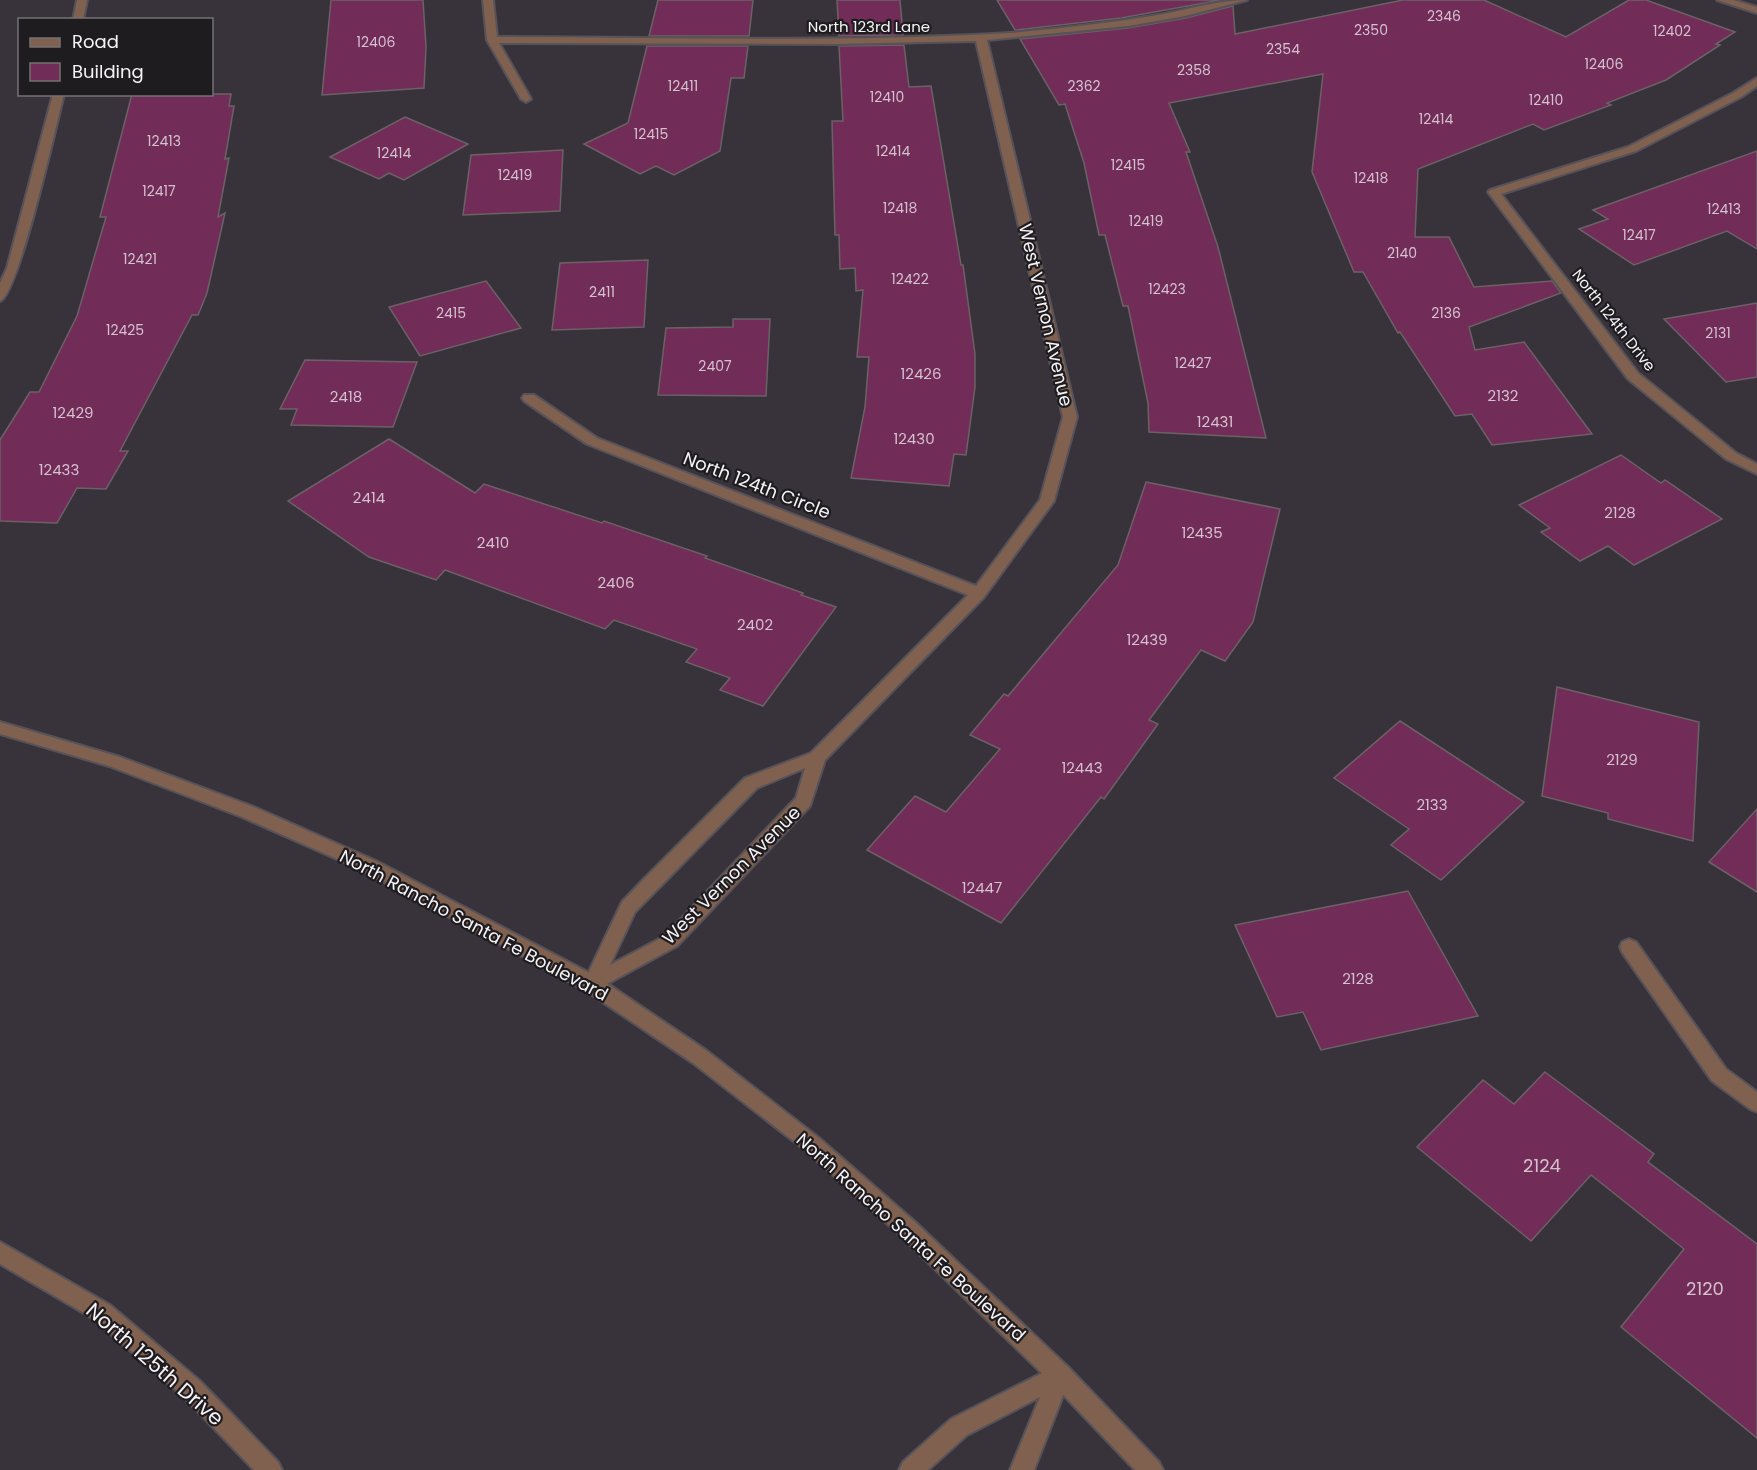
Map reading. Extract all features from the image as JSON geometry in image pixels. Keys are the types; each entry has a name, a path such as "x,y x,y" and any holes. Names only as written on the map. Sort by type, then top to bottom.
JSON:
{"street":[{"path":"78,18 82,0"},
{"path":"488,0 492,40 526,99"},
{"name":"North 123rd Lane","path":"492,40 894,42 981,38 1150,19 1242,0"},
{"path":"1722,0 1757,10"},
{"name":"West Vernon Avenue","path":"592,984 628,907 751,783 817,757 979,593 1047,501 1070,417 981,38"},
{"name":"North 124th Drive","path":"1757,81 1737,95 1632,149 1494,192 1634,376 1731,456 1757,470"},
{"path":"0,297 13,268 58,96"},
{"name":"North 124th Circle","path":"529,398 592,441 979,593"},
{"name":"North Rancho Santa Fe Boulevard","path":"0,728 114,761 248,812 370,866 592,984 700,1057 812,1144 907,1228 1060,1375 1151,1470"},
{"name":"West Vernon Avenue","path":"592,984 671,941 804,801 817,757"},
{"path":"1629,947 1719,1075 1757,1103"},
{"name":"North 125th Drive","path":"0,1252 102,1312 192,1389 270,1470"},
{"path":"912,1470 959,1426 1060,1375"},
{"path":"1023,1470 1060,1375"}],"building":[{"path":"331,0 423,0 426,47 424,88 322,95"},
{"path":"658,0 753,0 749,36 649,36"},
{"path":"837,0 900,0 903,35 839,36"},
{"path":"997,0 1221,0 1121,18 1015,30"},
{"path":"1403,0 1484,0 1566,37 1629,0 1646,0 1735,32 1716,44 1720,45 1666,80 1607,103 1611,105 1544,130 1533,124 1418,169 1415,237 1449,237 1474,287 1552,281 1561,293 1469,327 1475,350 1524,342 1592,434 1492,445 1472,414 1455,416 1400,332 1398,333 1363,272 1354,272 1312,172 1323,74 1169,103 1190,152 1186,152 1218,247 1266,438 1149,432 1148,403 1128,306 1123,306 1105,235 1099,235 1084,163 1065,104 1059,105 1020,39 1128,28 1186,18 1233,6 1235,34"},
{"path":"904,45 909,87 931,86 961,265 963,265 975,354 975,387 966,455 954,454 949,486 851,478 865,407 869,357 857,357 863,290 856,291 855,268 840,269 839,235 835,235 832,121 843,121 839,46"},
{"path":"647,46 748,46 744,78 731,78 720,151 674,175 656,166 640,174 584,144 628,123"},
{"path":"231,94 229,106 234,106 225,159 229,158 218,217 225,213 207,293 198,315 192,315 120,451 128,451 106,489 77,488 57,523 0,521 0,440 30,392 39,392 77,316 106,217 100,217 131,96"},
{"path":"405,117 468,144 404,180 389,173 379,179 330,157"},
{"path":"563,150 560,211 463,215 471,155"},
{"path":"1757,151 1757,249 1727,231 1634,265 1579,229 1608,219 1593,210"},
{"path":"648,260 644,327 552,330 560,263"},
{"path":"486,281 521,328 420,356 389,307"},
{"path":"1757,303 1757,377 1726,382 1664,319"},
{"path":"733,319 770,319 766,396 658,395 666,328 733,327"},
{"path":"305,360 417,362 393,427 291,425 297,409 280,409"},
{"path":"389,439 475,493 484,484 602,523 604,521 707,556 705,558 836,607 763,706 720,690 730,678 686,662 697,649 614,620 605,629 445,570 436,580 369,557 288,501"},
{"path":"1621,455 1661,483 1665,480 1722,519 1634,565 1608,546 1580,561 1541,532 1550,528 1519,505"},
{"path":"1146,482 1280,509 1253,622 1225,661 1201,650 1149,720 1158,724 1104,799 1101,797 1001,923 867,850 915,796 946,812 1000,749 970,735 1004,694 1008,696 1118,565"},
{"path":"1557,687 1699,722 1693,841 1608,819 1608,813 1542,796"},
{"path":"1400,721 1524,802 1441,880 1391,845 1409,829 1334,778"},
{"path":"1757,809 1757,892 1709,862"},
{"path":"1408,891 1478,1016 1321,1050 1303,1012 1277,1017 1235,925"},
{"path":"1545,1072 1654,1154 1648,1162 1757,1244 1757,1438 1621,1327 1684,1249 1591,1175 1531,1241 1417,1147 1483,1080 1514,1104"}]}
